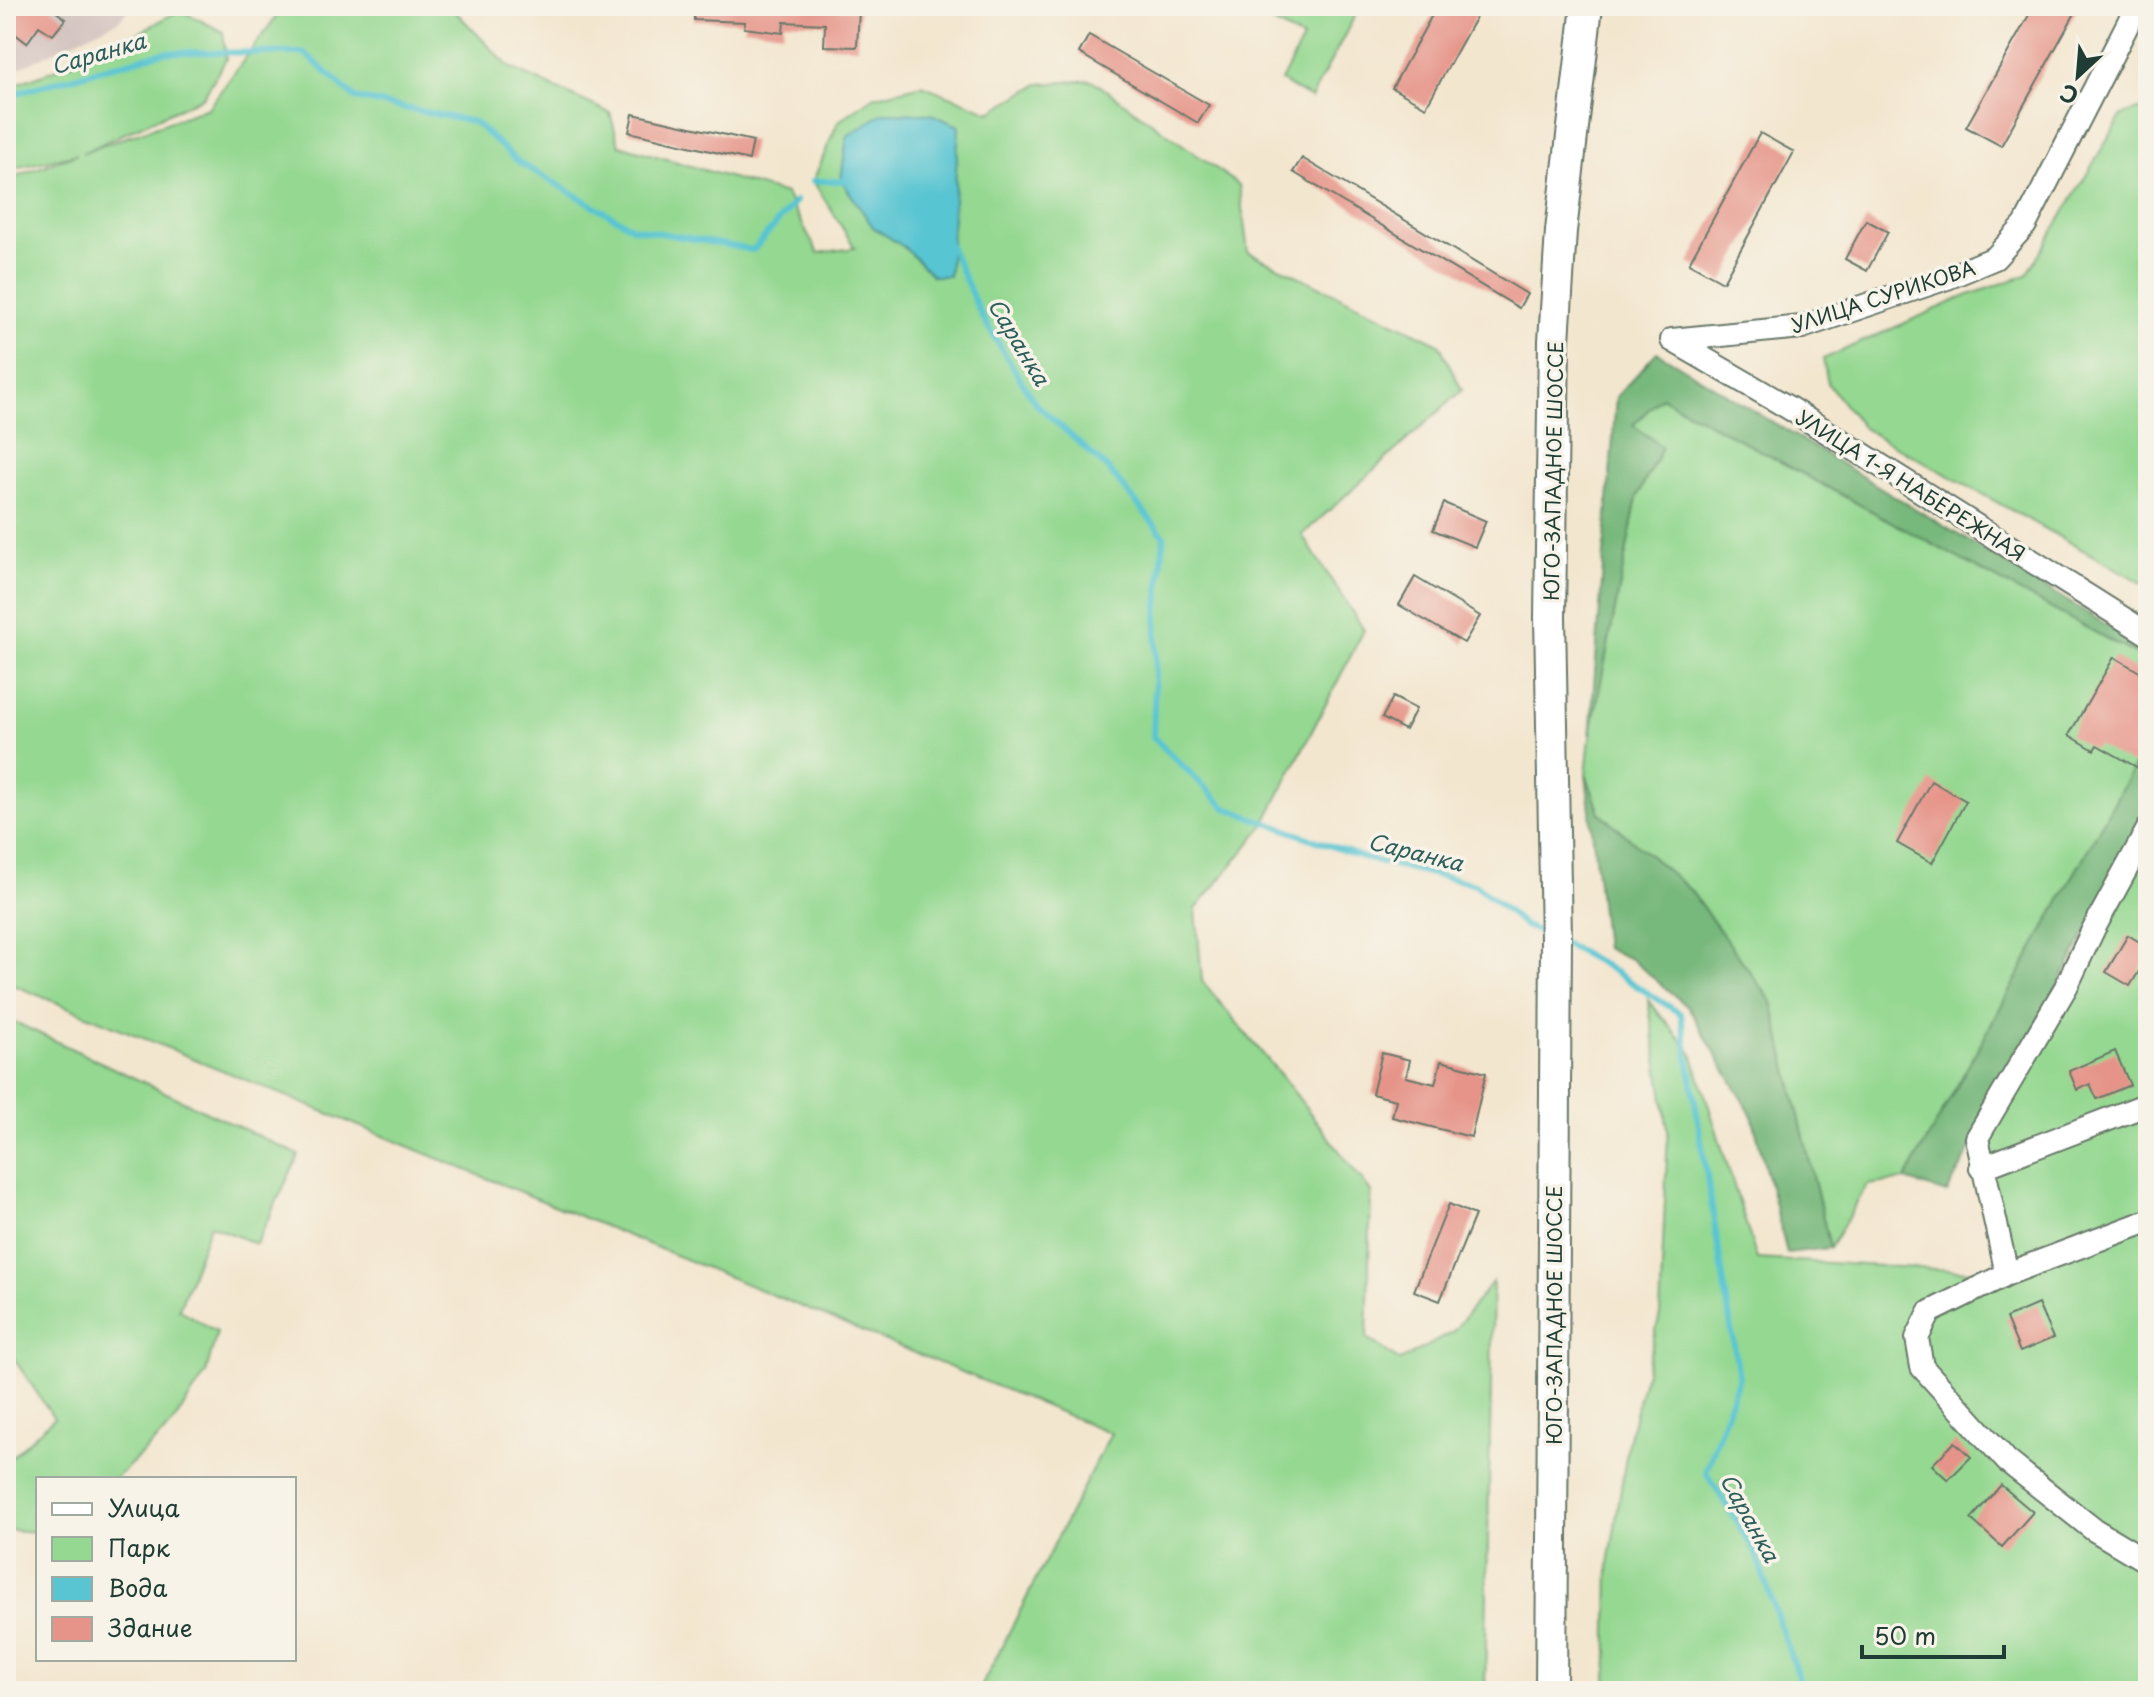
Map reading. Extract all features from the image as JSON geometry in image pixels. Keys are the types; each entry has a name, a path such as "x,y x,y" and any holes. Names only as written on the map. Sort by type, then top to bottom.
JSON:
{"main road":[{"name":"ЮГО-ЗАПАДНОЕ ШОССЕ","path":"1551,1691 1556,939 1550,617 1554,341 1561,231 1587,6"}],"street":[{"name":"УЛИЦА СУРИКОВА","path":"1672,340 1802,327 1947,278 1995,258 2025,225 2137,6"},
{"name":"УЛИЦА 1-Я НАБЕРЕЖНАЯ","path":"1672,340 1789,408 2148,634"},
{"path":"2007,1274 1981,1168 1977,1138 2066,987 2148,829"},
{"path":"1981,1168 2148,1104"},
{"path":"2148,1221 2007,1274 1930,1312 1917,1338 1922,1367 2007,1461 2093,1529 2148,1562"}],"shaded area":[{"path":"6,6 132,6 118,21 6,74"}],"green space":[{"path":"298,6 450,6 509,67 610,113 619,145 786,194 818,253 855,248 813,181 838,122 873,97 922,85 990,112 1039,84 1092,80 1239,185 1248,252 1439,344 1462,390 1302,535 1364,630 1262,828 1196,909 1202,981 1283,1078 1371,1192 1367,1338 1400,1361 1453,1332 1493,1281 1485,1691 979,1691 1111,1433 6,982 6,180 77,154 6,170 6,88 110,49 180,10 223,32 226,59 203,97 82,153 208,108 279,13","holes":["958,126 949,275 933,276 904,247 873,227"]},
{"path":"1279,6 1351,6 1358,10 1311,98 1281,81 1303,39 1270,21"},
{"path":"2148,107 2148,586 1863,428 1828,384 1823,359 1966,296 2027,275 2122,115"},
{"path":"1657,352 2148,650 2148,661 1661,397 1633,425 1662,447 1637,497 1590,738 1616,397"},
{"path":"1661,397 2148,661 2148,741 1905,1180 1867,1185 1830,1248 1772,1002 1690,890 1600,813 1586,774 1590,738 1637,497 1662,447 1633,425"},
{"path":"2148,741 2148,817 1947,1193 1905,1180"},
{"path":"1586,774 1600,813 1690,890 1772,1002 1830,1248 1787,1253 1752,1115 1688,1007 1631,959 1605,948"},
{"path":"2148,829 2148,1691 1607,1691 1609,1564 1629,1438 1660,1315 1668,1131 1648,1000 1692,1053 1757,1259 2006,1273 1977,1138"},
{"path":"6,1018 299,1155 256,1244 210,1225 179,1309 217,1332 206,1373 171,1426 117,1477 36,1477 36,1532 10,1530 6,1526 6,1462 54,1418 6,1347"}],"water":[{"path":"883,113 931,114 959,126 949,276 933,276 904,247 873,227 841,180 847,136"}],"building":[{"path":"6,6 48,6 66,19 53,35 39,26 27,43 6,27"},
{"path":"694,6 831,6 831,9 859,10 857,47 824,46 825,24 784,22 783,33 744,28 745,22 694,20"},
{"path":"1437,6 1482,6 1426,107 1392,88"},
{"path":"2034,6 2079,6 2001,146 1966,127"},
{"path":"1089,35 1209,105 1198,123 1079,53"},
{"path":"633,114 753,141 749,160 629,132"},
{"path":"1760,133 1794,152 1723,282 1689,263"},
{"path":"1302,158 1527,294 1519,308 1293,172"},
{"path":"1866,220 1888,232 1867,271 1845,259"},
{"path":"1444,503 1486,521 1475,547 1433,530"},
{"path":"1415,577 1480,616 1464,643 1399,605"},
{"path":"2114,657 2148,677 2148,756 2140,769 2097,745 2094,750 2069,735"},
{"path":"1393,697 1416,709 1405,730 1382,718"},
{"path":"1931,781 1966,801 1932,863 1897,843"},
{"path":"2128,935 2148,947 2148,957 2130,986 2106,972"},
{"path":"2115,1051 2130,1085 2097,1099 2090,1084 2077,1090 2069,1071"},
{"path":"1382,1053 1410,1060 1406,1077 1435,1084 1441,1061 1486,1073 1471,1137 1392,1117 1396,1100 1372,1094"},
{"path":"1449,1204 1475,1215 1440,1301 1414,1291"},
{"path":"2038,1304 2053,1338 2020,1352 2006,1318"},
{"path":"1955,1442 1971,1457 1948,1480 1932,1465"},
{"path":"2001,1485 2033,1512 2002,1547 1971,1519"}],"waterway":[{"name":"Саранка","path":"6,96 164,52 305,53 355,98 474,122 520,163 633,228 753,250 796,201"},
{"name":"Саранка","path":"813,181 848,181"},
{"name":"Саранка","path":"945,242 950,246 982,317 1035,403 1108,469 1164,536 1157,619 1153,737 1226,808 1367,859 1475,884 1525,926 1548,935"},
{"name":"Саранка","path":"1565,944 1681,1014 1739,1377 1706,1472 1755,1552 1803,1691"}]}
